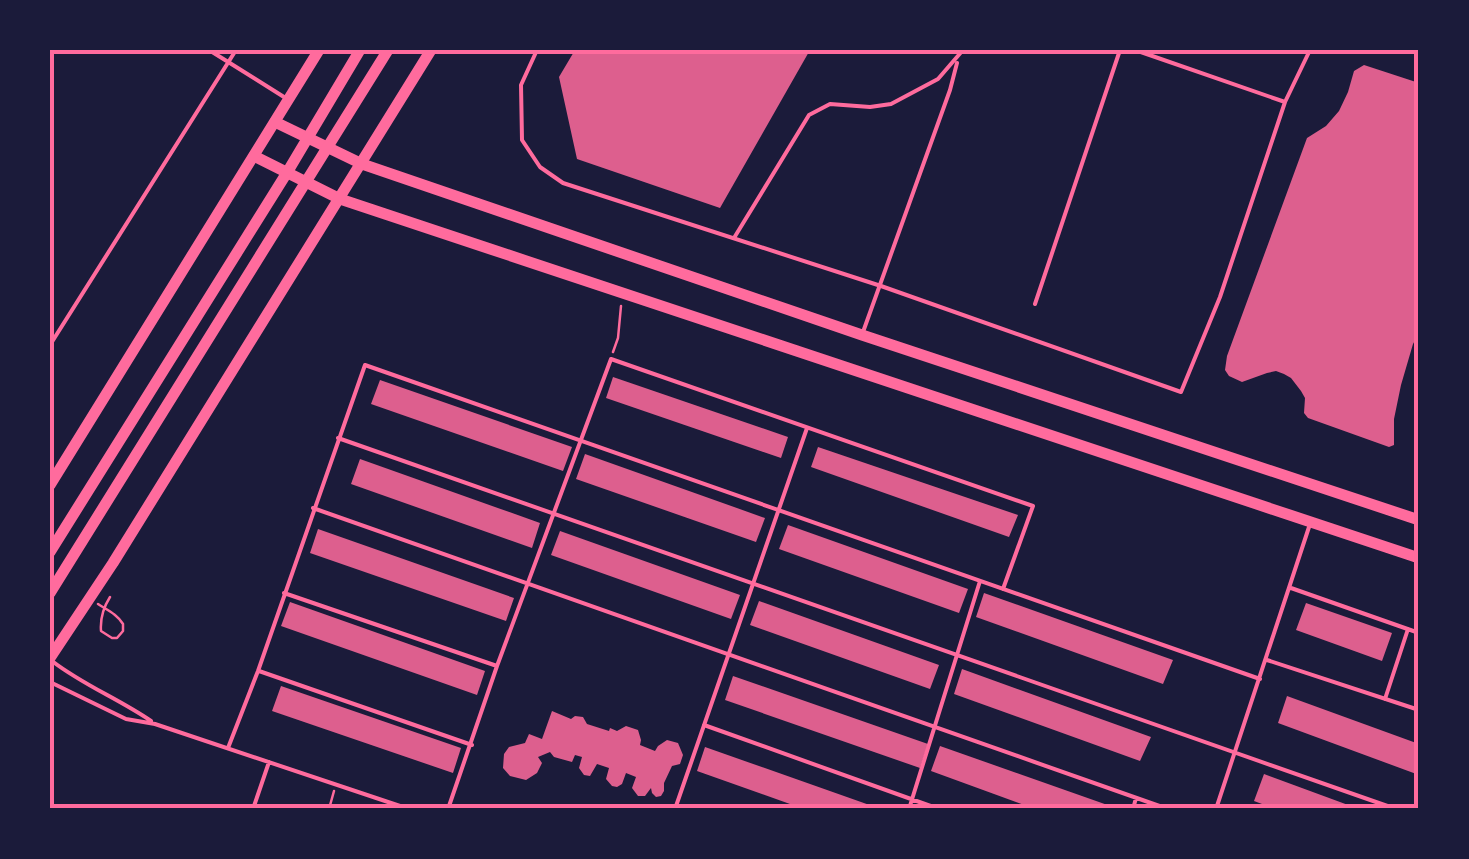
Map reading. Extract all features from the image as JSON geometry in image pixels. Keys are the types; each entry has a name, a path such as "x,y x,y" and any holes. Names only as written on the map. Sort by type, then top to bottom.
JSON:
{"main road":[{"path":"50,485 319,50"},
{"path":"50,552 360,50"},
{"path":"50,593 388,50"},
{"path":"50,659 431,50"},
{"path":"275,122 362,164 1419,520"},
{"path":"254,156 340,198 1419,558"}],"lane":[{"path":"210,50 288,100"},
{"path":"50,345 236,50"},
{"path":"537,50 521,85 522,140 540,166 563,182 881,286 1181,392 1220,297 1285,102 1310,50"},
{"path":"734,238 809,115 830,104 891,104 938,80 963,50"},
{"path":"1034,304 1120,50"},
{"path":"1135,50 1285,102"},
{"path":"862,335 958,58"},
{"path":"448,809 611,358 1033,506 1003,589"},
{"path":"228,748 364,365 1260,679"},
{"path":"675,809 807,428"},
{"path":"338,438 1396,809"},
{"path":"314,508 1168,809"},
{"path":"1216,809 1311,523"},
{"path":"908,809 980,581"},
{"path":"1290,587 1419,633"},
{"path":"284,592 497,666"},
{"path":"1385,699 1408,629"},
{"path":"50,659 73,677 155,724"},
{"path":"1266,660 1419,710"},
{"path":"258,671 472,745"},
{"path":"50,682 126,719 155,724 409,809"},
{"path":"704,725 940,809"},
{"path":"253,809 269,762"},
{"path":"1133,809 1136,798"}],"path":[{"path":"611,358 618,338 623,293"},
{"path":"109,611 123,624 117,638 101,631 100,621 110,596"},
{"path":"329,809 336,784"}],"building":[{"path":"575,50 810,50 720,208 577,159 559,77"},
{"path":"1364,65 1419,83 1419,333 1401,385 1394,419 1394,445 1389,447 1308,418 1304,413 1305,398 1284,374 1276,371 1242,382 1225,370 1307,138 1326,126 1339,111 1354,71"},
{"path":"613,377 788,437 781,458 606,398"},
{"path":"380,380 572,447 563,471 371,404"},
{"path":"818,447 1018,515 1009,537 811,467"},
{"path":"585,454 765,518 756,542 576,479"},
{"path":"360,459 540,523 532,548 351,484"},
{"path":"788,525 968,589 959,613 779,549"},
{"path":"318,529 514,598 506,621 310,553"},
{"path":"560,531 740,595 731,619 551,555"},
{"path":"984,593 1173,660 1163,684 976,617"},
{"path":"759,601 939,665 930,689 750,625"},
{"path":"290,602 485,671 477,695 281,626"},
{"path":"1306,603 1392,633 1382,661 1296,630"},
{"path":"962,669 1151,737 1140,761 954,694"},
{"path":"733,676 928,744 920,768 725,700"},
{"path":"281,686 461,748 453,773 272,711"},
{"path":"1287,696 1419,744 1419,775 1278,723"},
{"path":"552,711 571,719 583,717 587,724 609,731 626,726 638,730 640,745 655,751 667,740 678,743 683,755 680,764 672,766 664,791 656,797 651,788 645,796 638,796 632,788 636,777 626,773 622,784 612,786 606,779 609,768 597,764 590,776 584,775 579,768 582,757 575,755 572,762 550,752 538,757 542,763 537,773 526,780 510,776 503,768 504,754 509,747 525,743 529,734 542,739"},
{"path":"940,746 1116,809 1035,809 931,771"},
{"path":"705,747 878,809 804,809 697,771"},
{"path":"1264,774 1359,809 1275,809 1254,801"}]}
